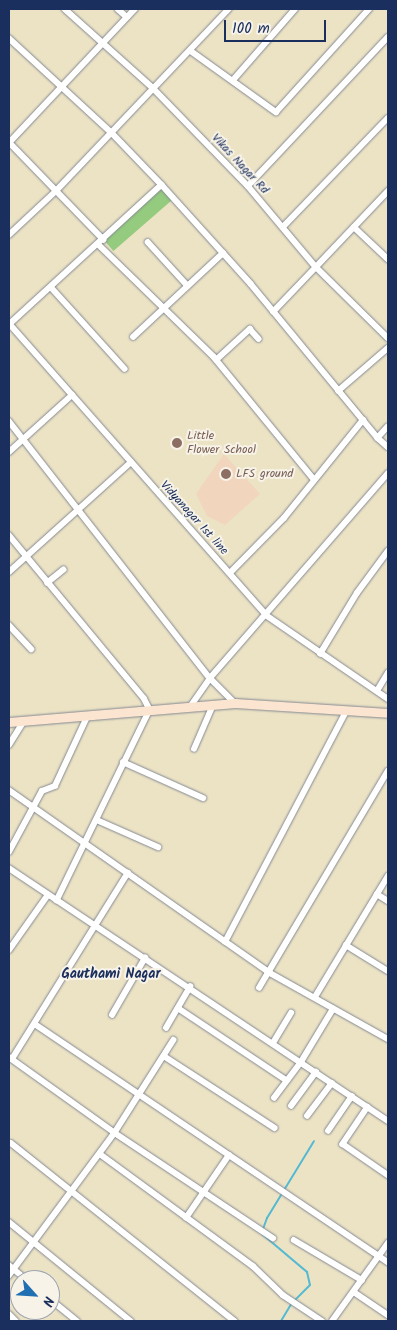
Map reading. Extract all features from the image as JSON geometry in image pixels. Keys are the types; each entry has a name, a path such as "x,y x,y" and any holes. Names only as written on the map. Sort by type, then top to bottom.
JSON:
{"street":[{"name":"Vikas Nagar Rd","path":"65,9 105,42 153,88 248,186 316,267 388,338"},
{"path":"118,9 127,16"},
{"path":"134,9 9,143 164,308 216,360 314,479"},
{"path":"9,235 56,191 153,88 191,51 228,9"},
{"path":"234,80 295,9"},
{"path":"191,51 234,80 276,112 368,9"},
{"path":"248,186 388,37"},
{"path":"9,38 111,132 162,185 223,253 338,391 388,447"},
{"path":"283,227 388,118"},
{"path":"9,324 102,242 162,185"},
{"path":"273,312 387,194"},
{"path":"354,227 388,259"},
{"path":"148,242 188,286"},
{"path":"133,337 223,253"},
{"path":"51,286 125,369"},
{"name":"Vidyanagar 1st line","path":"9,324 266,615 388,699"},
{"path":"216,360 250,329 258,339"},
{"path":"338,391 388,348"},
{"path":"9,452 72,394"},
{"path":"230,573 284,518 363,420"},
{"path":"9,421 210,678 235,703"},
{"path":"378,438 388,427"},
{"path":"9,572 132,462"},
{"path":"190,707 210,678 388,473"},
{"path":"9,535 144,698 150,710"},
{"path":"320,654 357,593 388,551"},
{"path":"48,583 63,570"},
{"path":"9,625 31,650"},
{"path":"377,691 388,672"},
{"path":"9,722 87,717 235,703 388,714"},
{"path":"194,749 213,705"},
{"path":"57,901 86,846 123,762 150,710"},
{"path":"225,942 346,712"},
{"path":"9,852 42,791 55,786 87,717"},
{"path":"9,745 24,721"},
{"path":"123,762 203,798"},
{"path":"259,988 270,973 388,772"},
{"path":"9,790 86,846 128,873 270,973 388,1039"},
{"path":"97,820 158,847"},
{"path":"9,868 95,927 190,987 388,1121"},
{"path":"128,873 34,1024 10,1058 115,1133 273,1238"},
{"path":"315,997 388,876"},
{"path":"377,894 388,902"},
{"path":"9,950 48,895"},
{"path":"346,945 388,971"},
{"path":"112,1015 145,958"},
{"path":"166,1028 190,987"},
{"path":"178,1008 286,1080"},
{"path":"274,1098 301,1062 333,1009"},
{"path":"273,1043 292,1013"},
{"path":"34,1024 388,1262"},
{"path":"9,1276 115,1133 174,1040"},
{"path":"164,1056 276,1128"},
{"path":"291,1106 316,1072"},
{"path":"307,1116 332,1083"},
{"path":"328,1131 352,1096"},
{"path":"368,1107 343,1144 388,1175"},
{"path":"11,1143 235,1321"},
{"path":"100,1154 253,1266 289,1299 322,1321"},
{"path":"186,1218 230,1155"},
{"path":"9,1222 131,1321"},
{"path":"294,1240 362,1280"},
{"path":"333,1321 388,1243"},
{"path":"9,1265 14,1269"},
{"path":"354,1292 388,1315"},
{"path":"60,1307 77,1321"},
{"path":"9,1314 16,1321"}],"shaded area":[{"name":"LFS ground","path":"224,454 260,494 225,525 207,516 196,494"}],"green space":[{"path":"162,185 174,199 113,251 102,237"}],"waterway":[{"path":"263,1229 267,1218 314,1141"},
{"path":"262,1234 307,1272 310,1285 295,1300"},
{"path":"281,1321 292,1303"}],"place":[{"name":"Little Flower School","path":"177,443"},
{"name":"LFS ground","path":"226,474"}],"district":[{"name":"Gauthami Nagar","path":"111,974"}]}
